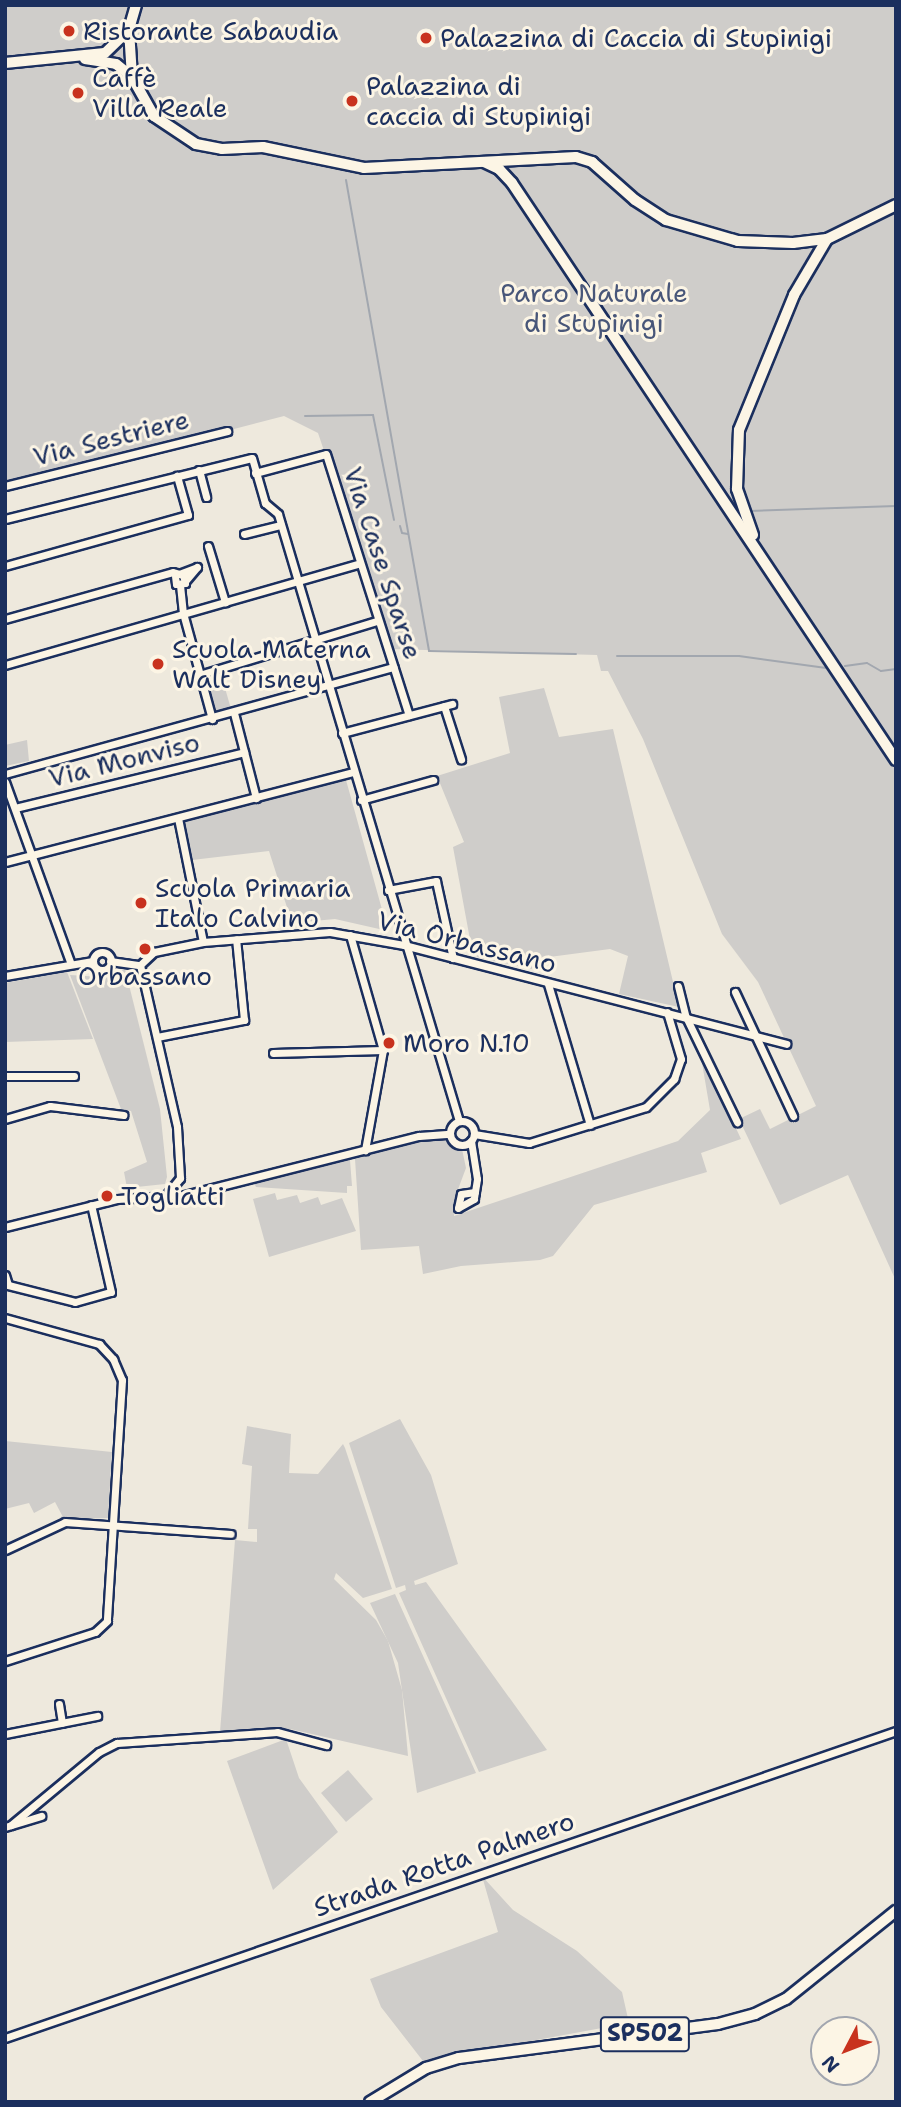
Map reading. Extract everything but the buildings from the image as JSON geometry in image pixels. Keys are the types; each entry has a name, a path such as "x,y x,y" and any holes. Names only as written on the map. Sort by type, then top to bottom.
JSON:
{"main road":[{"path":"132,76 129,30 136,5"},
{"path":"5,63 79,58 113,50 129,30"},
{"path":"79,58 116,64 132,76 154,116 196,144 222,149 263,147 364,168 576,157 592,162 635,200 666,220 700,232 772,243 827,239 896,205"},
{"path":"480,160 499,169 512,183 717,492 742,523 766,564 896,760"},
{"path":"717,492 730,491 743,418 811,260 827,239"},
{"path":"735,460 742,523"},
{"name":"SP502","path":"370,2102 426,2068 458,2058 718,2024 755,2014 786,1999 896,1911"}],"street":[{"name":"Via Sestriere","path":"5,486 228,431"},
{"name":"Via Case Sparse","path":"255,469 326,454 358,564 409,715"},
{"path":"5,519 251,458 265,503 278,514 404,945 459,1122"},
{"path":"199,470 206,497"},
{"path":"5,566 188,515 177,476"},
{"path":"244,534 281,525"},
{"path":"208,546 225,602"},
{"path":"5,665 358,564"},
{"path":"5,619 173,572 179,579 179,598 212,719"},
{"path":"200,675 377,621"},
{"path":"5,774 394,667"},
{"path":"342,733 448,705 461,759"},
{"path":"234,713 256,798"},
{"name":"Via Monviso","path":"15,808 244,751"},
{"path":"5,862 353,772"},
{"path":"361,800 433,780"},
{"path":"5,782 28,855 70,962"},
{"path":"178,818 203,942"},
{"path":"388,890 436,881 453,958"},
{"name":"Via Orbassano","path":"140,965 154,952 203,942 330,932 404,945 786,1044"},
{"path":"350,935 383,1050 365,1150"},
{"path":"157,1037 244,1020 236,939"},
{"path":"5,976 70,962 93,961 102,953 110,961 140,965 177,1127 178,1185"},
{"path":"548,984 590,1125"},
{"path":"678,985 686,1017 737,1122"},
{"path":"735,992 793,1116"},
{"path":"450,1134 456,1143 472,1138 529,1143 646,1107 674,1079 681,1059 667,1012"},
{"path":"273,1053 383,1050"},
{"path":"5,1076 74,1076"},
{"path":"5,1119 50,1107 123,1115"},
{"path":"5,1227 91,1205 202,1190 365,1150 450,1134 459,1122"},
{"path":"459,1122 472,1126 475,1192"},
{"path":"162,1196 178,1185 202,1190"},
{"path":"5,1275 8,1285 75,1303 111,1292 91,1205"},
{"path":"5,1318 89,1339 108,1352 119,1368 122,1380 104,1626 5,1661"},
{"path":"5,1550 65,1522 231,1534"},
{"path":"59,1704 62,1723"},
{"path":"5,1734 97,1716"},
{"name":"Strada Rotta Palmero","path":"5,2038 896,1731"},
{"path":"8,1826 99,1752 117,1743 277,1732 326,1745"},
{"path":"8,1826 41,1816"}],"green space":[{"name":"Parco Naturale di Stupinigi","path":"5,5 896,5 896,1281 848,1175 780,1205 739,1119 760,1109 770,1129 816,1106 758,982 722,934 643,739 608,671 601,671 597,655 391,649 318,433 284,416 5,489"},
{"path":"221,674 231,709 214,714 204,679"},
{"path":"544,688 559,737 613,729 679,1007 619,994 628,956 610,949 534,959 532,969 477,957 471,945 453,847 464,842 437,776 510,753 499,697"},
{"path":"27,740 29,761 5,766 5,745"},
{"path":"346,780 388,931 335,919 292,923 269,851 192,860 183,822"},
{"path":"125,969 160,1109 167,1177 165,1184 127,1188 124,1172 147,1162 131,1111 121,1109 70,975 101,977"},
{"path":"67,972 93,1039 5,1042 5,983"},
{"path":"700,1051 741,1139 701,1153 707,1172 594,1205 553,1256 540,1260 461,1266 423,1274 419,1246 361,1250 355,1159 425,1139 448,1139 462,1149 466,1168 454,1200 454,1216 678,1141 710,1110"},
{"path":"350,1160 352,1186 347,1186 347,1193 256,1187 254,1183"},
{"path":"275,1193 277,1200 297,1195 300,1203 318,1197 321,1205 342,1198 356,1231 269,1257 253,1199"},
{"path":"400,1419 431,1475 458,1564 414,1581 415,1585 426,1582 547,1750 479,1772 399,1593 406,1590 405,1585 396,1588 349,1443"},
{"path":"247,1426 291,1434 289,1473 318,1474 343,1444 345,1448 392,1589 363,1598 336,1573 334,1579 376,1620 388,1641 402,1690 408,1756 290,1729 220,1732 235,1540 257,1542 257,1529 248,1529 252,1466 242,1464"},
{"path":"5,1441 112,1452 108,1518 64,1519 55,1502 34,1513 29,1503 5,1509"},
{"path":"395,1594 476,1773 417,1793 398,1663 370,1603"},
{"path":"286,1739 299,1778 338,1832 273,1890 227,1761"},
{"path":"348,1770 373,1799 346,1822 321,1793"},
{"path":"482,1876 513,1910 577,1951 622,1992 629,2023 423,2061 381,2007 370,1979 498,1932"}],"waterway":[{"path":"346,180 429,651 576,654"},
{"path":"305,416 373,415 394,520"},
{"path":"750,511 896,506"},
{"path":"400,526 402,533 408,534"},
{"path":"617,656 739,656 826,668"},
{"path":"845,666 867,663 881,671 896,669"}],"place":[{"name":"Ristorante Sabaudia","path":"69,31"},
{"name":"Palazzina di Caccia di Stupinigi","path":"426,38"},
{"name":"Caffè Villa Reale","path":"78,93"},
{"name":"Palazzina di caccia di Stupinigi","path":"352,101"},
{"name":"Scuola Materna Walt Disney","path":"158,664"},
{"name":"Scuola Primaria Italo Calvino","path":"141,903"},
{"name":"Orbassano","path":"145,949"},
{"name":"Moro N.10","path":"389,1043"},
{"name":"Togliatti","path":"107,1196"}]}
